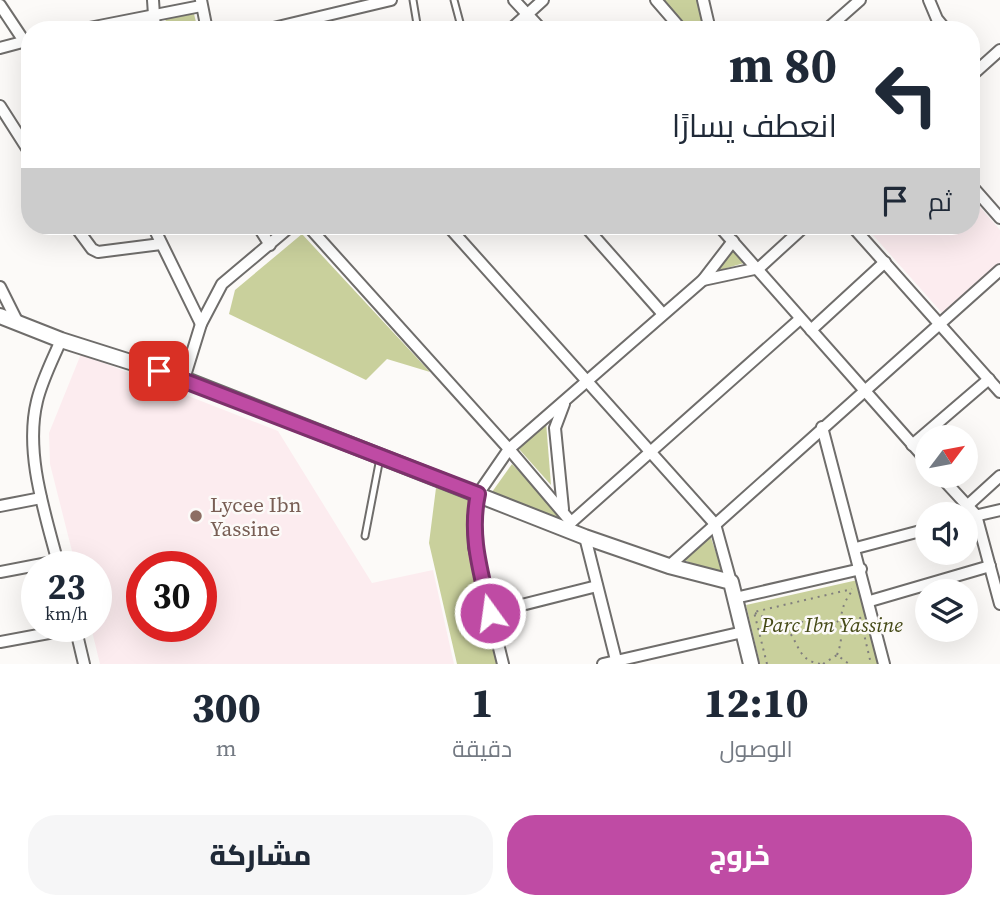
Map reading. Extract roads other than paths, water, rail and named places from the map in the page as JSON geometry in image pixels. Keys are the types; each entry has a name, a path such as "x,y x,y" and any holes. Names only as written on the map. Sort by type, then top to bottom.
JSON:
{"street":[{"path":"153,0 155,21"},
{"path":"303,21 391,0"},
{"path":"514,0 534,21"},
{"path":"520,21 543,0"},
{"path":"656,0 674,21"},
{"path":"703,0 708,21"},
{"path":"836,21 860,0"},
{"path":"929,0 939,21"},
{"path":"125,21 201,3 206,21"},
{"path":"0,5 21,32"},
{"path":"0,48 21,42"},
{"path":"980,68 1000,50"},
{"path":"0,106 21,139"},
{"path":"980,195 1000,218"},
{"path":"81,235 98,252 162,244"},
{"path":"158,235 201,324"},
{"path":"264,235 270,245"},
{"path":"184,379 201,324 222,284 281,235"},
{"path":"316,235 563,511"},
{"path":"456,235 715,524 751,664"},
{"path":"593,235 662,313"},
{"path":"727,235 759,268 800,319 865,388 915,448"},
{"path":"703,280 759,268 796,235"},
{"path":"860,235 1000,392"},
{"path":"503,664 474,547 473,519 478,494 509,449 543,417 564,404 662,313 703,280 733,241"},
{"path":"811,330 885,262"},
{"path":"669,566 1000,270"},
{"path":"0,287 18,323"},
{"path":"0,316 61,340 184,379 478,494 568,525 585,537 669,566 731,582"},
{"path":"568,525 800,319"},
{"path":"55,551 41,498 34,442 37,401 61,340"},
{"path":"912,445 989,379"},
{"path":"564,404 555,428 563,511 568,525"},
{"path":"822,428 870,601 884,664"},
{"path":"971,502 1000,476"},
{"path":"951,488 963,502"},
{"path":"0,506 41,498"},
{"path":"978,515 1000,510"},
{"path":"856,548 915,532"},
{"path":"978,535 999,598"},
{"path":"585,537 616,662"},
{"path":"870,601 990,566"},
{"path":"0,572 21,569"},
{"path":"735,598 861,569"},
{"path":"490,613 597,586"},
{"path":"603,664 743,632"},
{"path":"0,642 21,638"},
{"path":"79,642 84,664"}],"lane":[{"path":"413,0 416,21"},
{"path":"454,0 460,21"},
{"path":"365,536 380,454"}],"place":[{"name":"Lycee Ibn Yassine","path":"196,516"}],"park label":[{"name":"Parc Ibn Yassine","path":"832,624"}]}
